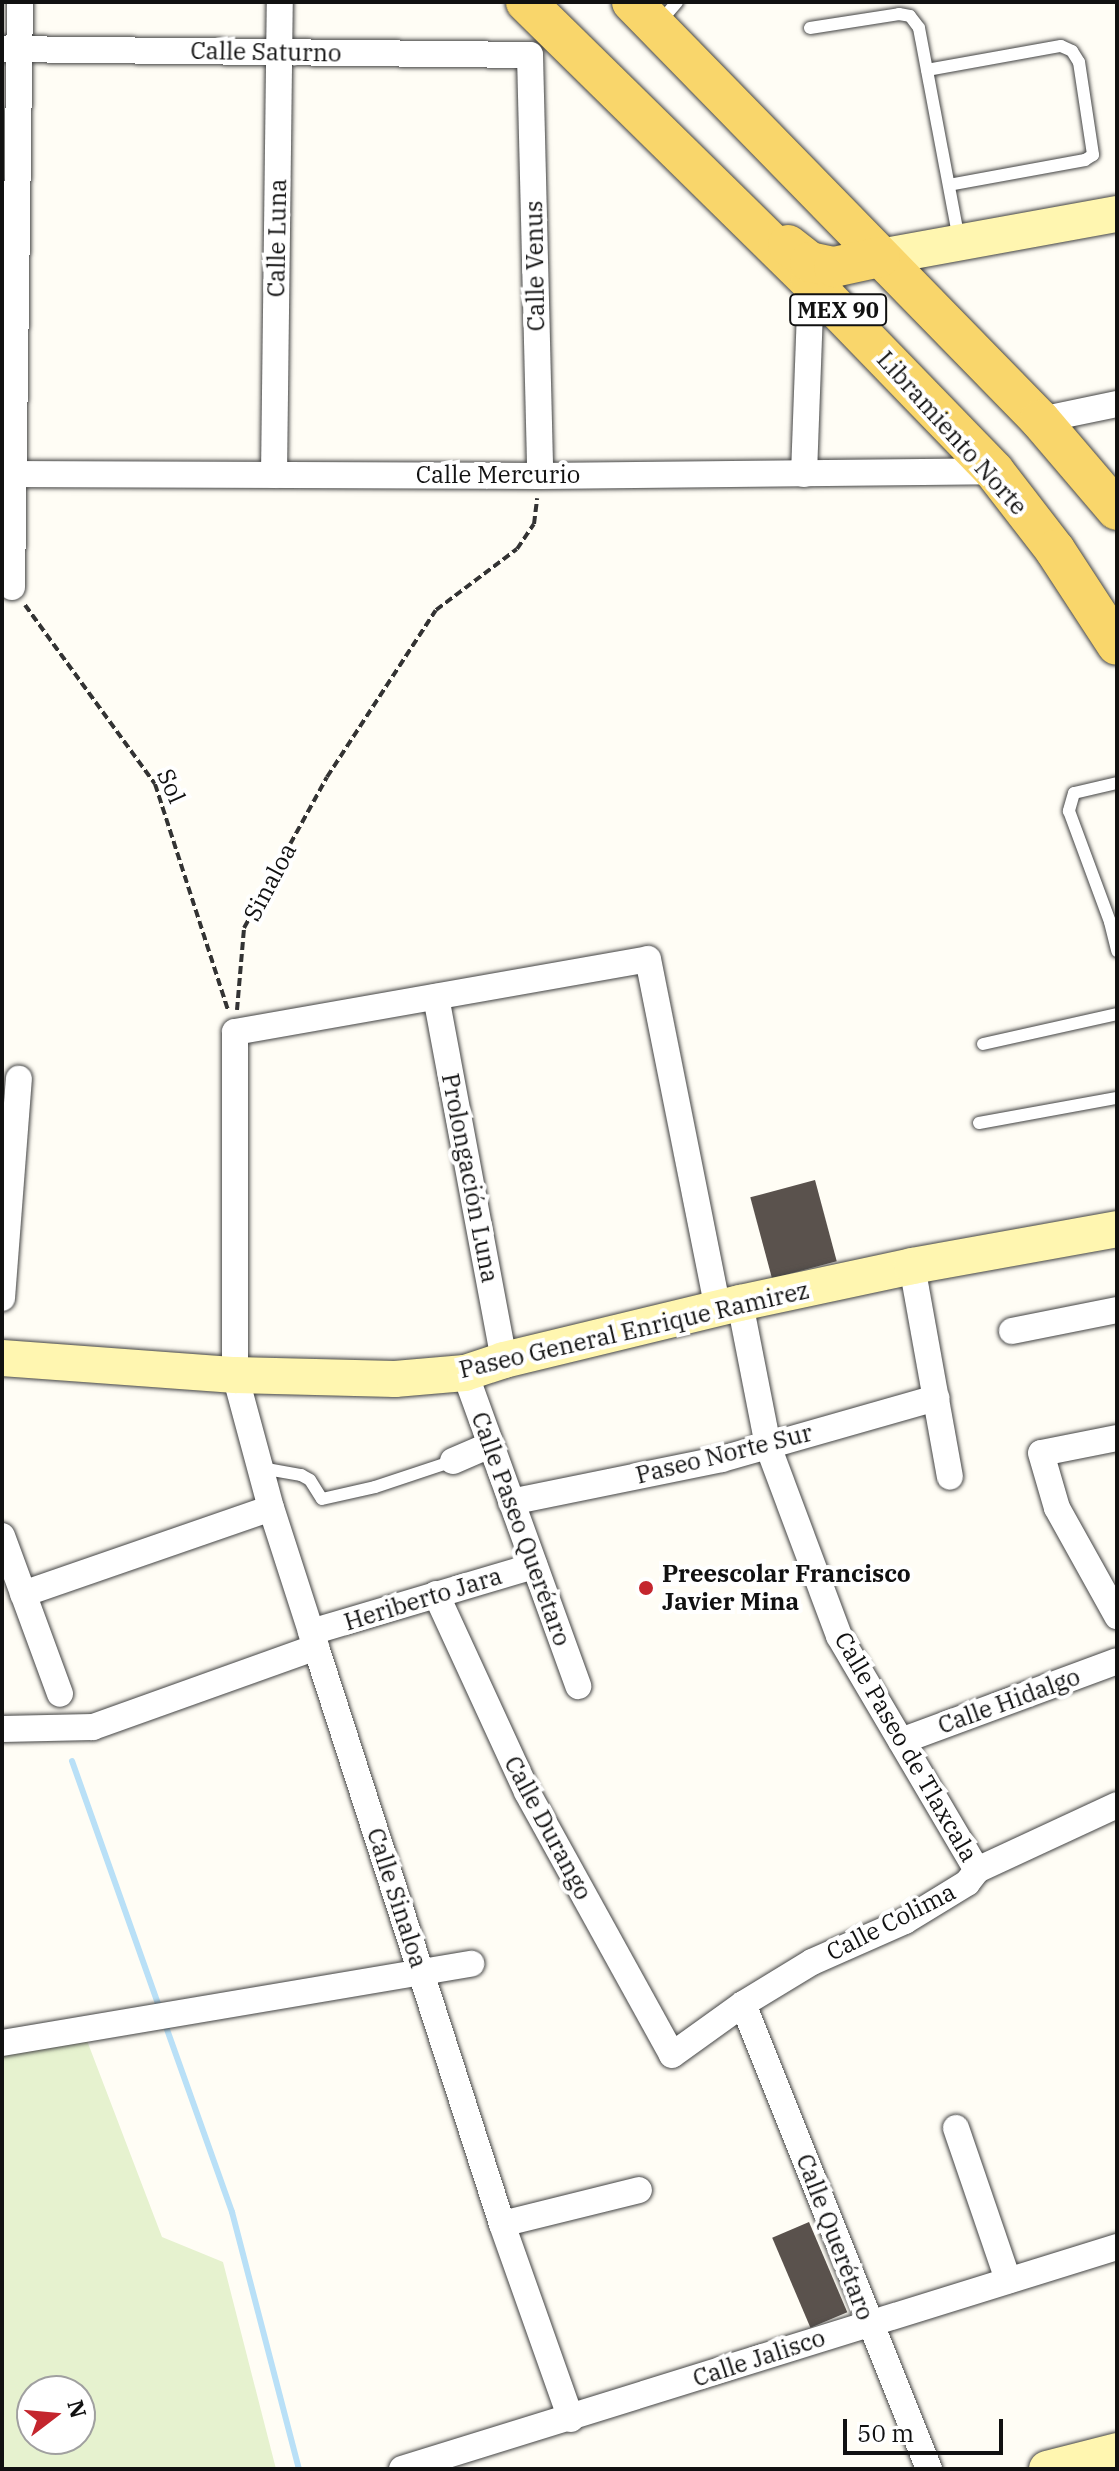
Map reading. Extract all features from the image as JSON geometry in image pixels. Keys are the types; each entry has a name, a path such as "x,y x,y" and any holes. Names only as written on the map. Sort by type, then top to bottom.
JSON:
{"main road":[{"name":"Libramiento Norte","path":"526,2 811,282 994,471 1055,550 1117,645"},
{"name":"MEX 90","path":"655,10 880,257 1040,420 1117,510"},
{"path":"692,167 710,167 790,247 810,262 834,267 880,257"}],"street":[{"path":"12,587 8,474 11,50 20,2"},
{"name":"Calle Luna","path":"274,475 280,2"},
{"name":"Calle Saturno","path":"11,50 530,55"},
{"name":"Calle Venus","path":"530,55 540,476"},
{"path":"880,257 1117,214"},
{"path":"804,474 811,282"},
{"path":"1040,420 1117,404"},
{"name":"Calle Mercurio","path":"8,474 540,476 994,471"},
{"name":"Calle Paseo de Tlaxcala","path":"436,997 648,959 729,1305 759,1396 768,1446 839,1636 977,1870"},
{"path":"235,1375 235,1032 436,997"},
{"name":"Prolongación Luna","path":"436,997 504,1360"},
{"path":"2,1298 19,1079"},
{"name":"Paseo General Enrique Ramirez","path":"2,1358 235,1375 395,1379 465,1373 504,1360 729,1305 912,1266 1117,1229"},
{"path":"912,1266 950,1477"},
{"path":"1012,1331 1117,1310"},
{"name":"Calle Paseo Querétaro","path":"465,1373 578,1686"},
{"name":"Calle Sinaloa","path":"235,1375 271,1508 313,1639 502,2224 571,2419"},
{"name":"Paseo Norte Sur","path":"511,1502 722,1459 936,1398"},
{"path":"1117,1438 1041,1453 1057,1508 1106,1575 1117,1616"},
{"path":"453,1461 490,1445"},
{"path":"23,1594 271,1508"},
{"path":"2,1536 60,1694"},
{"name":"Heriberto Jara","path":"2,1729 93,1727 313,1639 436,1594 534,1566"},
{"name":"Calle Durango","path":"436,1594 527,1792 672,2055"},
{"name":"Calle Hidalgo","path":"901,1741 1117,1661"},
{"name":"Calle Colima","path":"672,2055 743,2004 812,1962 905,1921 967,1883 977,1870 1117,1805"},
{"path":"2,2043 471,1964"},
{"name":"Calle Querétaro","path":"743,2004 868,2323 929,2469"},
{"path":"956,2128 1008,2280"},
{"path":"502,2224 639,2190"},
{"name":"Calle Jalisco","path":"402,2469 1117,2247"},
{"path":"1047,2469 1117,2451"}],"lane":[{"path":"810,28 899,14 910,16 919,28 959,243"},
{"path":"927,70 1061,46 1072,51 1079,62 1093,155 1085,160 949,185"},
{"path":"1117,783 1074,793 1069,811 1110,922 1117,951"},
{"path":"983,1044 1117,1014"},
{"path":"979,1123 1117,1098"},
{"path":"261,1468 301,1475 310,1480 322,1499 375,1487 453,1461"}],"path":[{"name":"Sinaloa","path":"235,1032 244,928 327,777 436,610 517,549 534,524 540,476"},
{"name":"Sol","path":"12,587 155,784 235,1032"}],"green space":[{"path":"86,2038 162,2237 223,2262 276,2469 2,2469 2,2055"}],"building":[{"path":"815,1180 837,1261 772,1278 750,1197"},
{"path":"809,2222 847,2312 810,2328 772,2238"}],"waterway":[{"path":"72,1761 160,2010"},
{"path":"164,2021 232,2212 299,2469"}],"place":[{"name":"Preescolar Francisco Javier Mina","path":"646,1588"}]}
